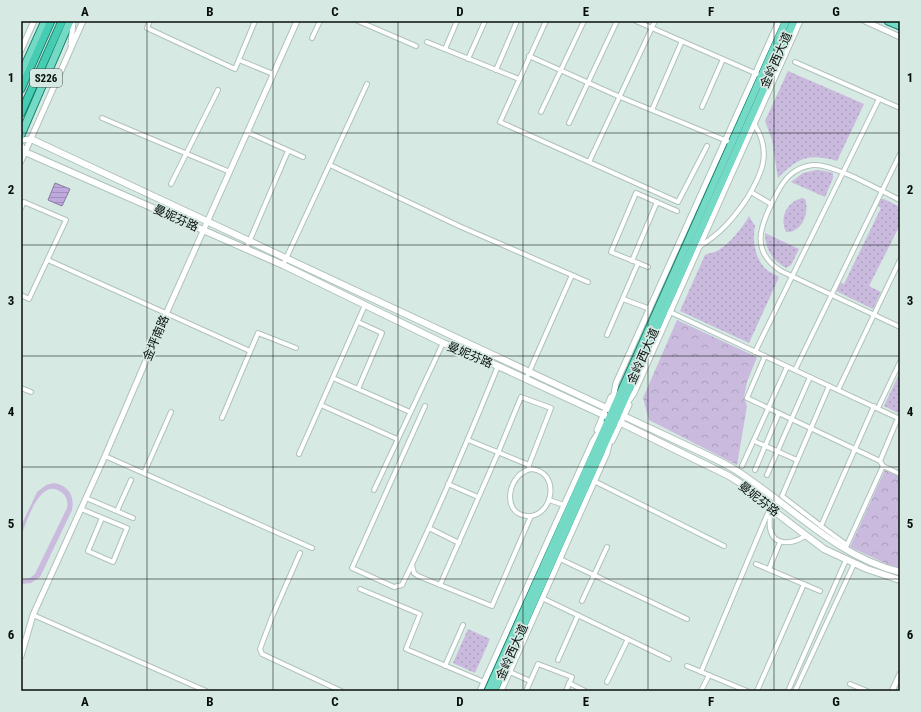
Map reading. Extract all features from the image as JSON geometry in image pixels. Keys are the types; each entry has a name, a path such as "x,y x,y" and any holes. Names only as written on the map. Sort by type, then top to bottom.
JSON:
{"highway":[{"path":"21,89 52,21"},
{"path":"21,113 62,21"}],"main road":[{"name":"S226","path":"21,74 45,21"},
{"name":"S226","path":"21,135 72,21"},
{"name":"金岭西大道","path":"494,691 614,414 729,141 759,75 786,21"},
{"name":"金岭西大道","path":"488,691 614,414 667,311 794,21"},
{"path":"888,21 900,26"},
{"name":"曼妮芬路","path":"31,139 530,372 614,414 729,476 751,490 770,508 824,549 854,564 900,580"},
{"name":"曼妮芬路","path":"25,152 283,265 442,343 526,379 614,414 707,455 731,468 835,543 864,560 900,572"}],"street":[{"path":"21,50 34,21"},
{"path":"38,35 40,21"},
{"path":"70,49 72,21"},
{"path":"21,161 83,21"},
{"path":"150,21 147,28 235,68 255,21"},
{"name":"金坪南路","path":"21,656 33,615 105,456 166,314 297,21"},
{"path":"312,38 320,21"},
{"path":"358,21 416,46"},
{"path":"445,49 457,21"},
{"path":"468,58 485,21"},
{"path":"496,70 517,21"},
{"path":"546,21 500,122 678,202 706,146"},
{"path":"541,112 584,21"},
{"path":"569,123 617,21"},
{"path":"636,21 759,75 779,21"},
{"path":"589,162 655,21"},
{"path":"480,691 593,441 614,414 634,393 667,311 700,246 800,21"},
{"path":"865,21 900,37"},
{"path":"652,110 682,41"},
{"path":"427,42 519,79"},
{"path":"501,691 607,453 614,414 616,383 729,141 620,97 529,56"},
{"path":"702,107 723,59"},
{"path":"239,60 273,74"},
{"path":"795,62 900,108"},
{"path":"283,265 367,84"},
{"path":"172,184 218,90"},
{"path":"755,352 879,98"},
{"path":"102,118 230,172"},
{"path":"700,246 715,236 728,223 751,192 760,176 764,160 762,142 755,125"},
{"path":"247,132 303,157"},
{"path":"21,140 31,139"},
{"path":"21,145 25,152"},
{"path":"246,249 288,151"},
{"path":"795,370 900,154"},
{"path":"330,165 459,226 588,282"},
{"path":"900,200 823,165 802,167 792,173 784,181 771,204 760,229 761,246 772,265 792,277 900,327"},
{"path":"751,192 771,204"},
{"path":"648,267 611,252 636,193 677,211"},
{"path":"21,208 24,202 66,220 29,299 21,296"},
{"path":"632,261 657,202"},
{"path":"48,260 250,351"},
{"path":"838,390 900,260"},
{"path":"607,335 638,263"},
{"path":"526,379 572,275"},
{"path":"623,299 650,309"},
{"path":"299,454 365,305"},
{"path":"667,311 899,419 880,461"},
{"path":"358,322 382,334 358,389"},
{"path":"222,418 258,333 296,348"},
{"path":"374,490 442,343"},
{"path":"765,356 747,398 880,461 883,466 900,474"},
{"path":"820,526 855,450 900,362"},
{"path":"425,406 352,568 394,587 402,585 429,528 468,440 498,366"},
{"path":"742,466 787,367"},
{"path":"767,475 790,419 810,377"},
{"path":"333,378 410,412"},
{"path":"829,386 782,496 847,545 883,466"},
{"path":"21,388 31,392"},
{"path":"440,585 498,453 521,397 551,408 529,467 515,478 510,498 512,506 516,512 522,515 531,516 542,511 549,500 551,485 548,478 540,471 529,467 498,453 468,440"},
{"path":"321,405 398,439"},
{"path":"144,473 171,412"},
{"path":"754,470 779,413"},
{"path":"754,441 797,460"},
{"path":"105,456 312,548"},
{"path":"117,511 130,480"},
{"path":"594,481 724,546"},
{"path":"448,484 478,498"},
{"path":"86,498 133,518"},
{"path":"549,500 564,505"},
{"path":"770,508 770,531 773,537 780,542 794,541 805,536"},
{"path":"701,672 770,508"},
{"path":"81,509 127,528 113,562 88,551 102,518"},
{"path":"412,564 414,573 418,576 492,606 531,516"},
{"path":"429,528 459,542"},
{"path":"769,570 780,542"},
{"path":"582,601 607,547"},
{"path":"300,553 272,617 260,649 262,654 341,691"},
{"path":"560,559 687,619"},
{"path":"788,691 846,560"},
{"path":"756,564 820,591"},
{"path":"794,691 854,564"},
{"path":"756,691 804,584"},
{"path":"360,589 420,614 406,649 484,682"},
{"path":"542,598 669,659"},
{"path":"33,615 206,691"},
{"path":"558,660 578,615"},
{"path":"445,666 463,625"},
{"path":"607,682 628,639"},
{"path":"526,691 538,664 572,677 566,691"},
{"path":"687,666 747,691"},
{"path":"510,672 530,680"},
{"path":"701,691 709,674"},
{"path":"892,691 900,674"},
{"path":"569,683 585,691"},
{"path":"850,684 867,691"},
{"path":"733,691 736,686"}],"green space":[{"path":"788,71 864,104 837,161 818,157 804,159 785,171 778,178 772,140 765,121"},
{"path":"816,170 833,173 833,178 825,197 791,182 803,173"},
{"path":"802,198 805,199 806,204 803,221 796,229 786,232 783,221 786,211 792,203"},
{"path":"881,199 900,207 900,225 869,286 881,292 873,309 836,291 840,282 844,284 881,208 878,206"},
{"path":"749,216 755,226 754,244 757,256 768,271 779,277 749,343 680,311 705,255 717,251 726,245"},
{"path":"765,233 799,249 791,265 786,268 773,257 766,244"},
{"path":"677,320 757,357 747,382 744,397 747,406 737,465 649,420 643,398"},
{"path":"900,372 900,414 884,406"},
{"path":"885,470 900,477 900,568 887,564 850,547"},
{"path":"54,483 63,486 69,492 73,505 72,510 40,577 31,583 21,584 21,579 30,578 35,574 67,508 67,499 65,495 53,489 47,490 35,503 21,535 21,526 37,492 46,485"},
{"path":"468,629 490,639 475,673 453,663"}],"shaded area":[{"path":"55,183 70,189 62,206 48,200"}]}
